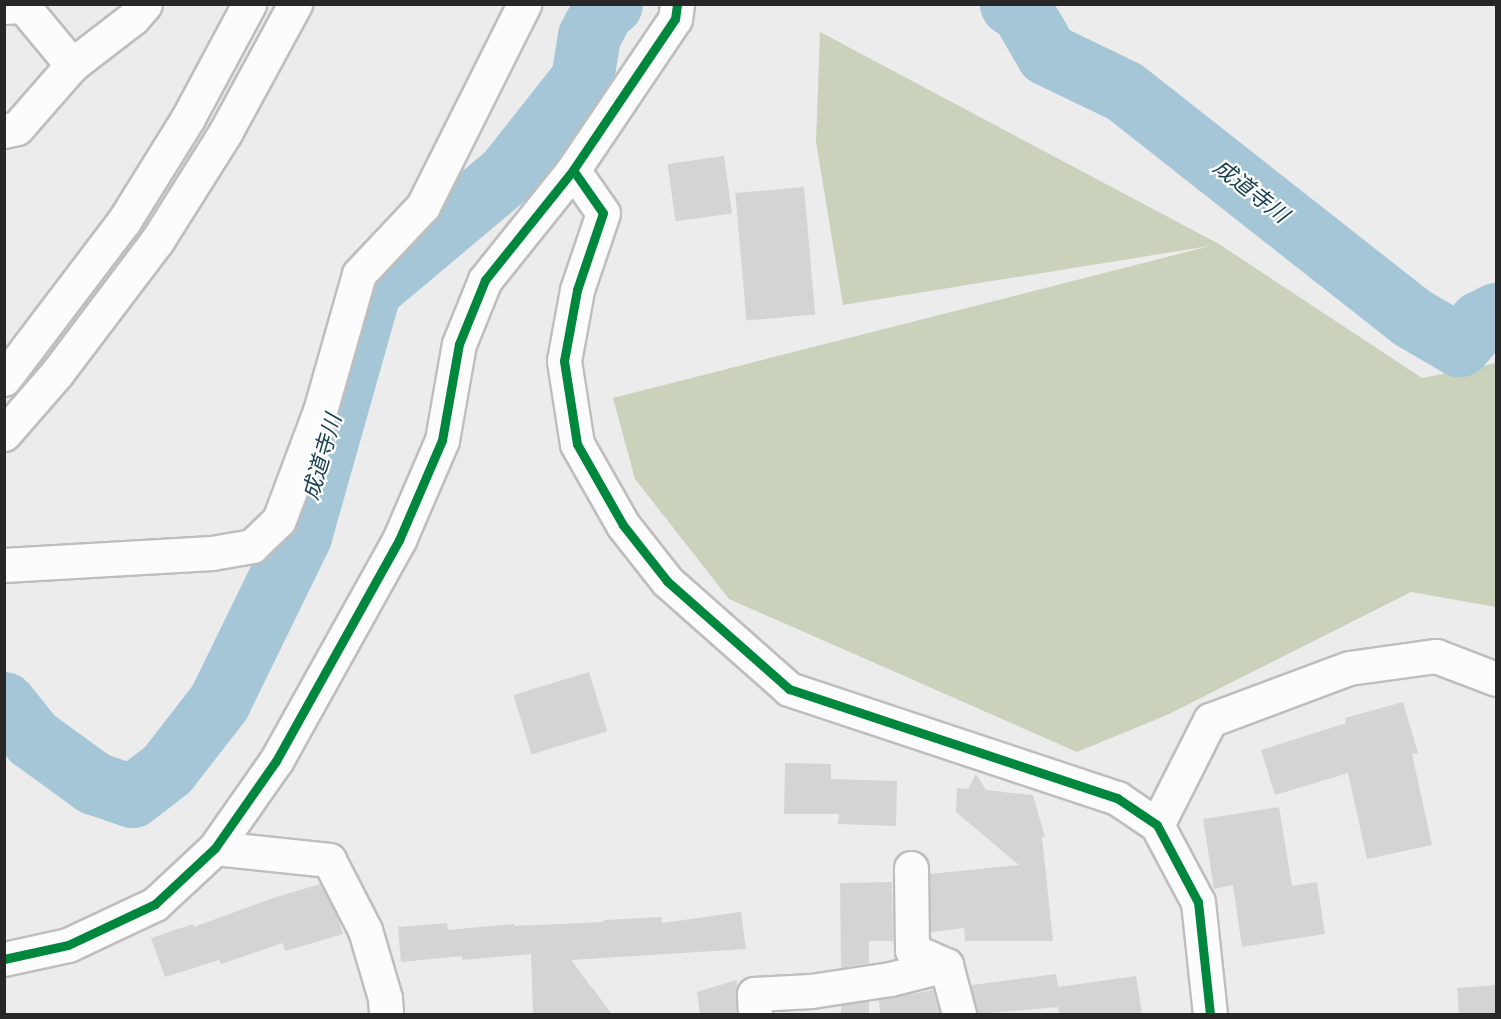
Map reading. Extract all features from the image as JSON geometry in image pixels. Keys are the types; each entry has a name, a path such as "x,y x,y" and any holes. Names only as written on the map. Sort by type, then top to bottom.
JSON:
{"main road":[{"path":"4,131 17,128 72,64 133,18 145,4"},
{"path":"4,379 28,351 124,221 188,118 249,4"},
{"path":"4,434 57,373 157,241 225,133 295,4"},
{"path":"4,565 212,552 252,546 279,520 321,411 359,274 423,206 524,4"},
{"path":"4,959 68,945 155,904 215,848 276,761 399,540 442,440 459,344 485,280 573,170 675,19 677,4"},
{"path":"4,6 23,6 72,64"},
{"path":"573,170 603,213 577,290 564,361 577,444 623,525 667,581 789,689 1117,798 1157,825 1198,902 1210,1014"},
{"path":"1157,825 1210,720 1349,668 1425,657 1436,656 1497,679"},
{"path":"215,848 329,860 365,930 385,998 386,1014"},
{"path":"911,868 912,950 946,965 959,1014"},
{"path":"755,1014 754,994 811,991 845,986 890,979 946,965"}],"green space":[{"path":"820,32 1219,244 1422,378 1496,363 1496,607 1411,592 1167,715 1077,752 729,599 635,479 613,398 1210,246 843,305 816,142"}],"building":[{"path":"724,156 732,213 676,221 668,164"},
{"path":"804,187 815,315 746,321 735,193"},
{"path":"589,672 607,731 532,754 513,695"},
{"path":"1403,702 1418,753 1412,754 1432,845 1367,859 1348,773 1275,795 1261,750 1346,723 1345,718"},
{"path":"785,763 831,764 831,779 897,781 896,826 838,824 839,814 784,814"},
{"path":"976,774 986,790 1033,795 1045,837 1042,837 1053,941 965,941 964,928 931,932 930,874 1019,865 956,812 957,788 968,789"},
{"path":"1279,807 1292,886 1317,882 1325,934 1242,947 1233,885 1214,889 1203,819"},
{"path":"892,882 893,941 869,941 869,963 841,968 840,883"},
{"path":"320,884 343,934 285,951 283,943 221,964 219,960 165,977 151,938 193,924 194,927 270,899"},
{"path":"741,912 746,949 571,960 612,1014 533,1014 531,954 462,960 462,956 401,962 398,927 447,923 448,930 514,924 514,926 604,922 604,920 662,917 662,923"},
{"path":"1056,974 1058,987 1136,976 1142,1014 1059,1014 1058,1007 977,1014 971,985"},
{"path":"737,980 736,1014 700,1014 697,992"},
{"path":"1497,985 1497,1014 1459,1014 1457,988"},
{"path":"933,990 940,1014 880,1014 879,1000"},
{"path":"869,1001 869,1014 841,1014 841,1005"}],"waterway":[{"name":"成道寺川","path":"4,703 32,738 94,783 132,796 167,769 219,702 300,536 370,289 507,174 582,79 589,36 604,8 611,4"},
{"name":"成道寺川","path":"1011,4 1022,11 1047,54 1124,91 1411,317 1459,345 1480,322 1496,314"}],"cycle path":[{"path":"4,959 68,945 155,904 215,848 276,761 399,540 442,440 459,344 485,280 573,170 675,19 677,4"},
{"path":"573,170 603,213 577,290 564,361 577,444 623,525 667,581 789,689 1117,798 1157,825 1198,902 1210,1014"}]}
